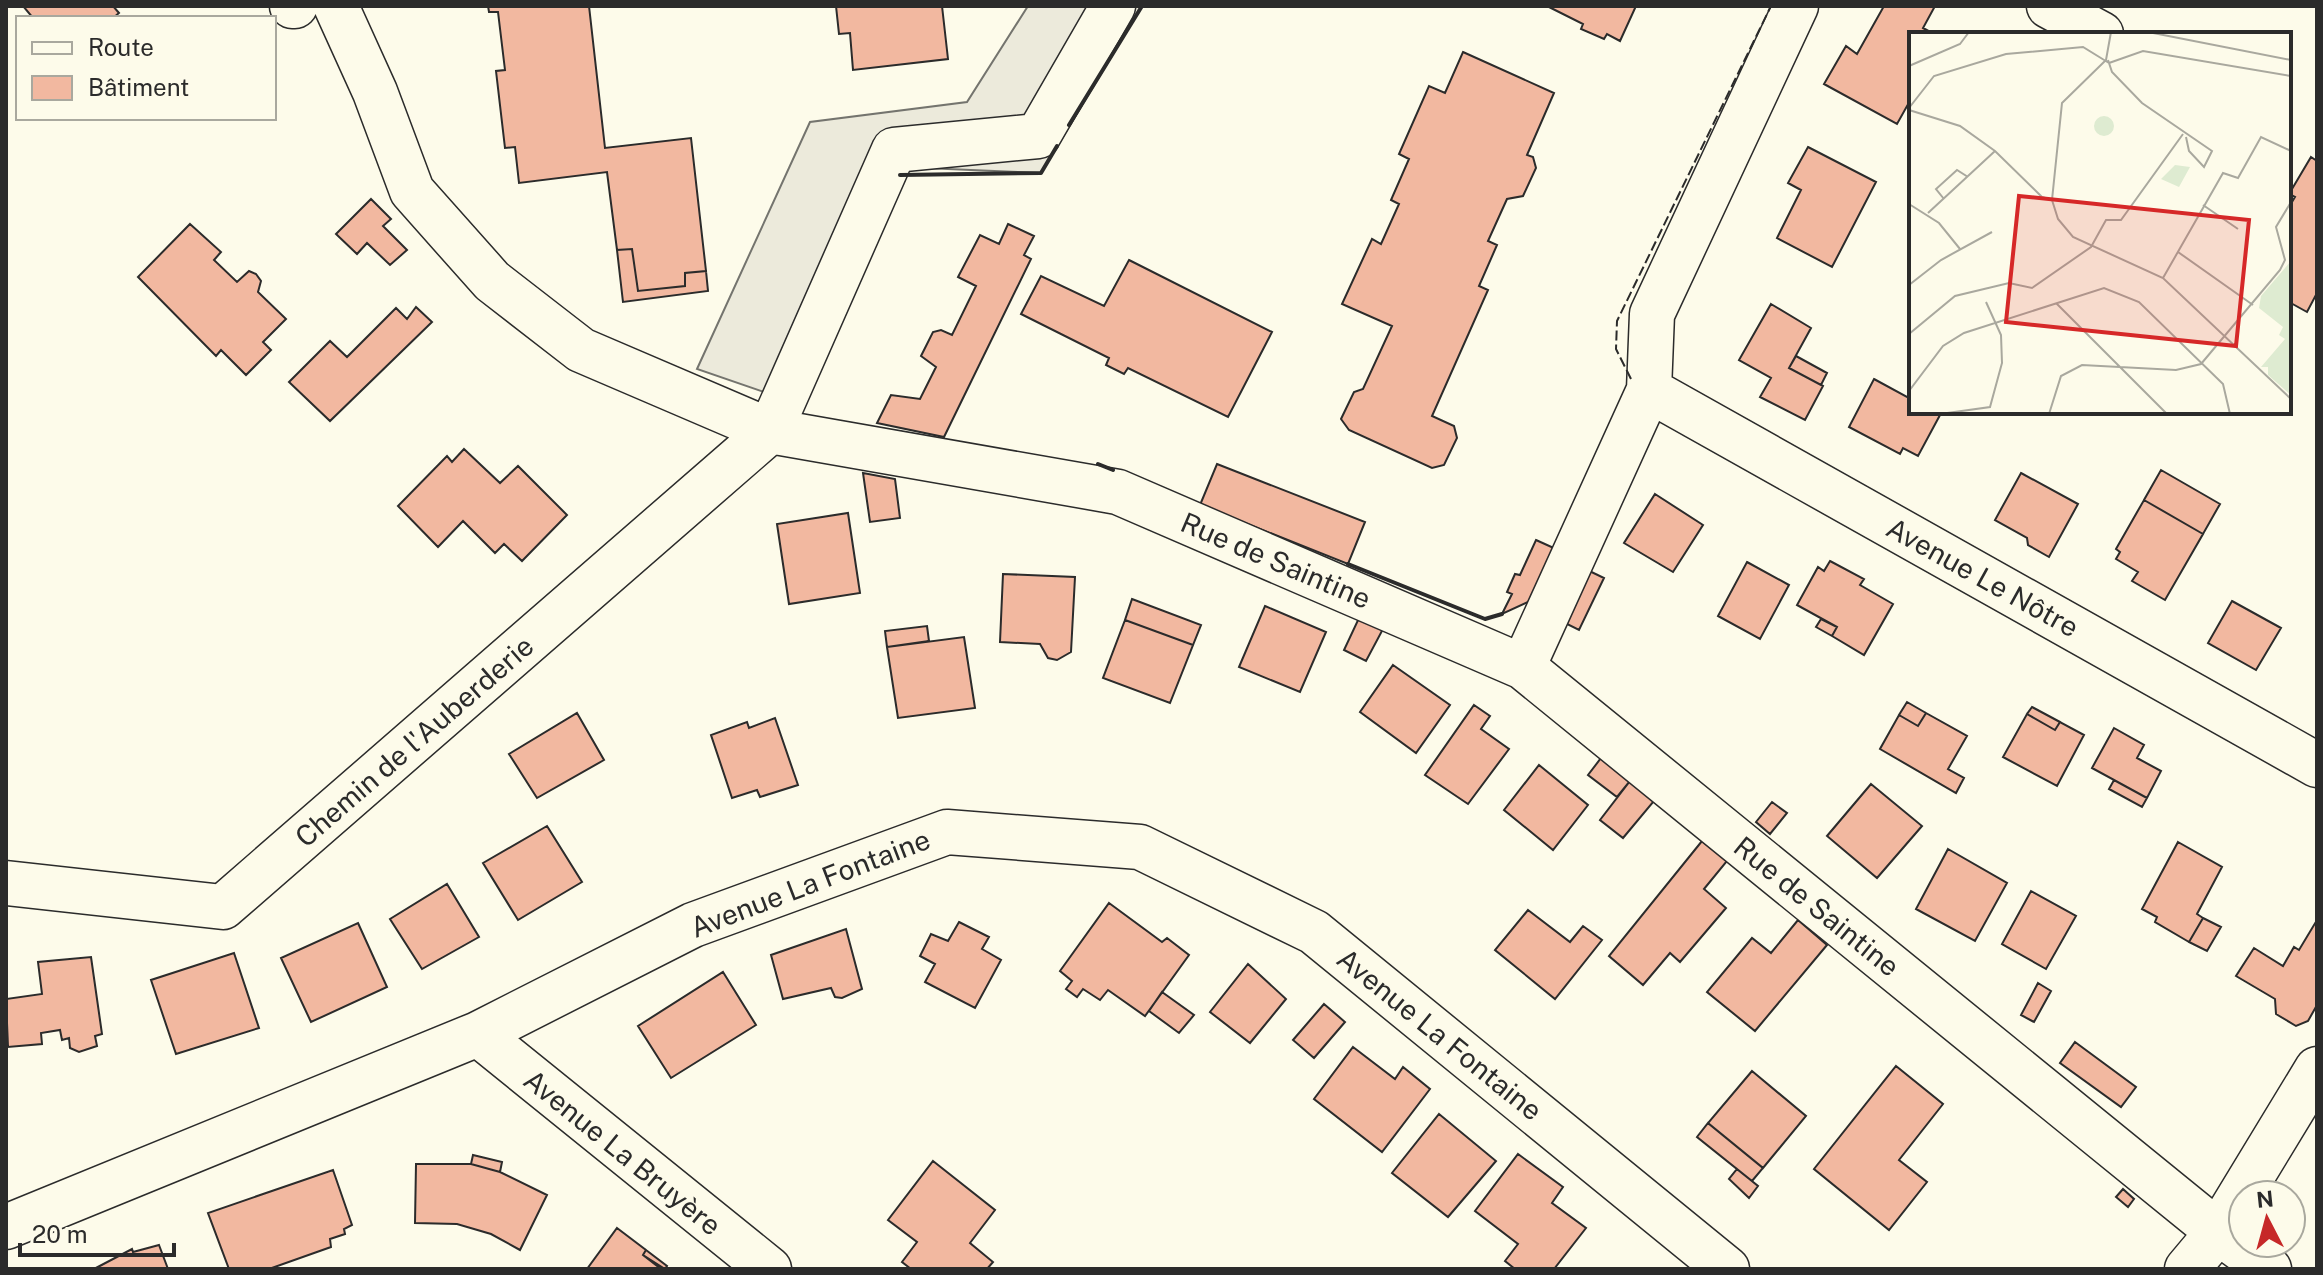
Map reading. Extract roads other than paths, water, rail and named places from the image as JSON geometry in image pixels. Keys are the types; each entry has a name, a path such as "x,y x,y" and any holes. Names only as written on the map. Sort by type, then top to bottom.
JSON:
{"street":[{"name":"Rue de Saintine","path":"336,6 375,92 412,191 492,281 581,350 770,431 1118,492 1523,667 2218,1232 2269,1269"},
{"path":"770,431 894,150 1038,136 1113,6"},
{"path":"1523,667 1649,390 1652,314 1796,6"},
{"path":"2049,6 2097,32"},
{"name":"Avenue Le Nôtre","path":"1649,390 2317,765"},
{"name":"Chemin de l'Auberderie","path":"6,883 223,907 770,431"},
{"name":"Avenue La Fontaine","path":"6,1227 478,1034 693,925 947,832 1140,847 1314,932 1727,1269"},
{"name":"Avenue La Bruyère","path":"478,1034 769,1269"},
{"path":"2187,1269 2218,1232 2317,1069"}]}
